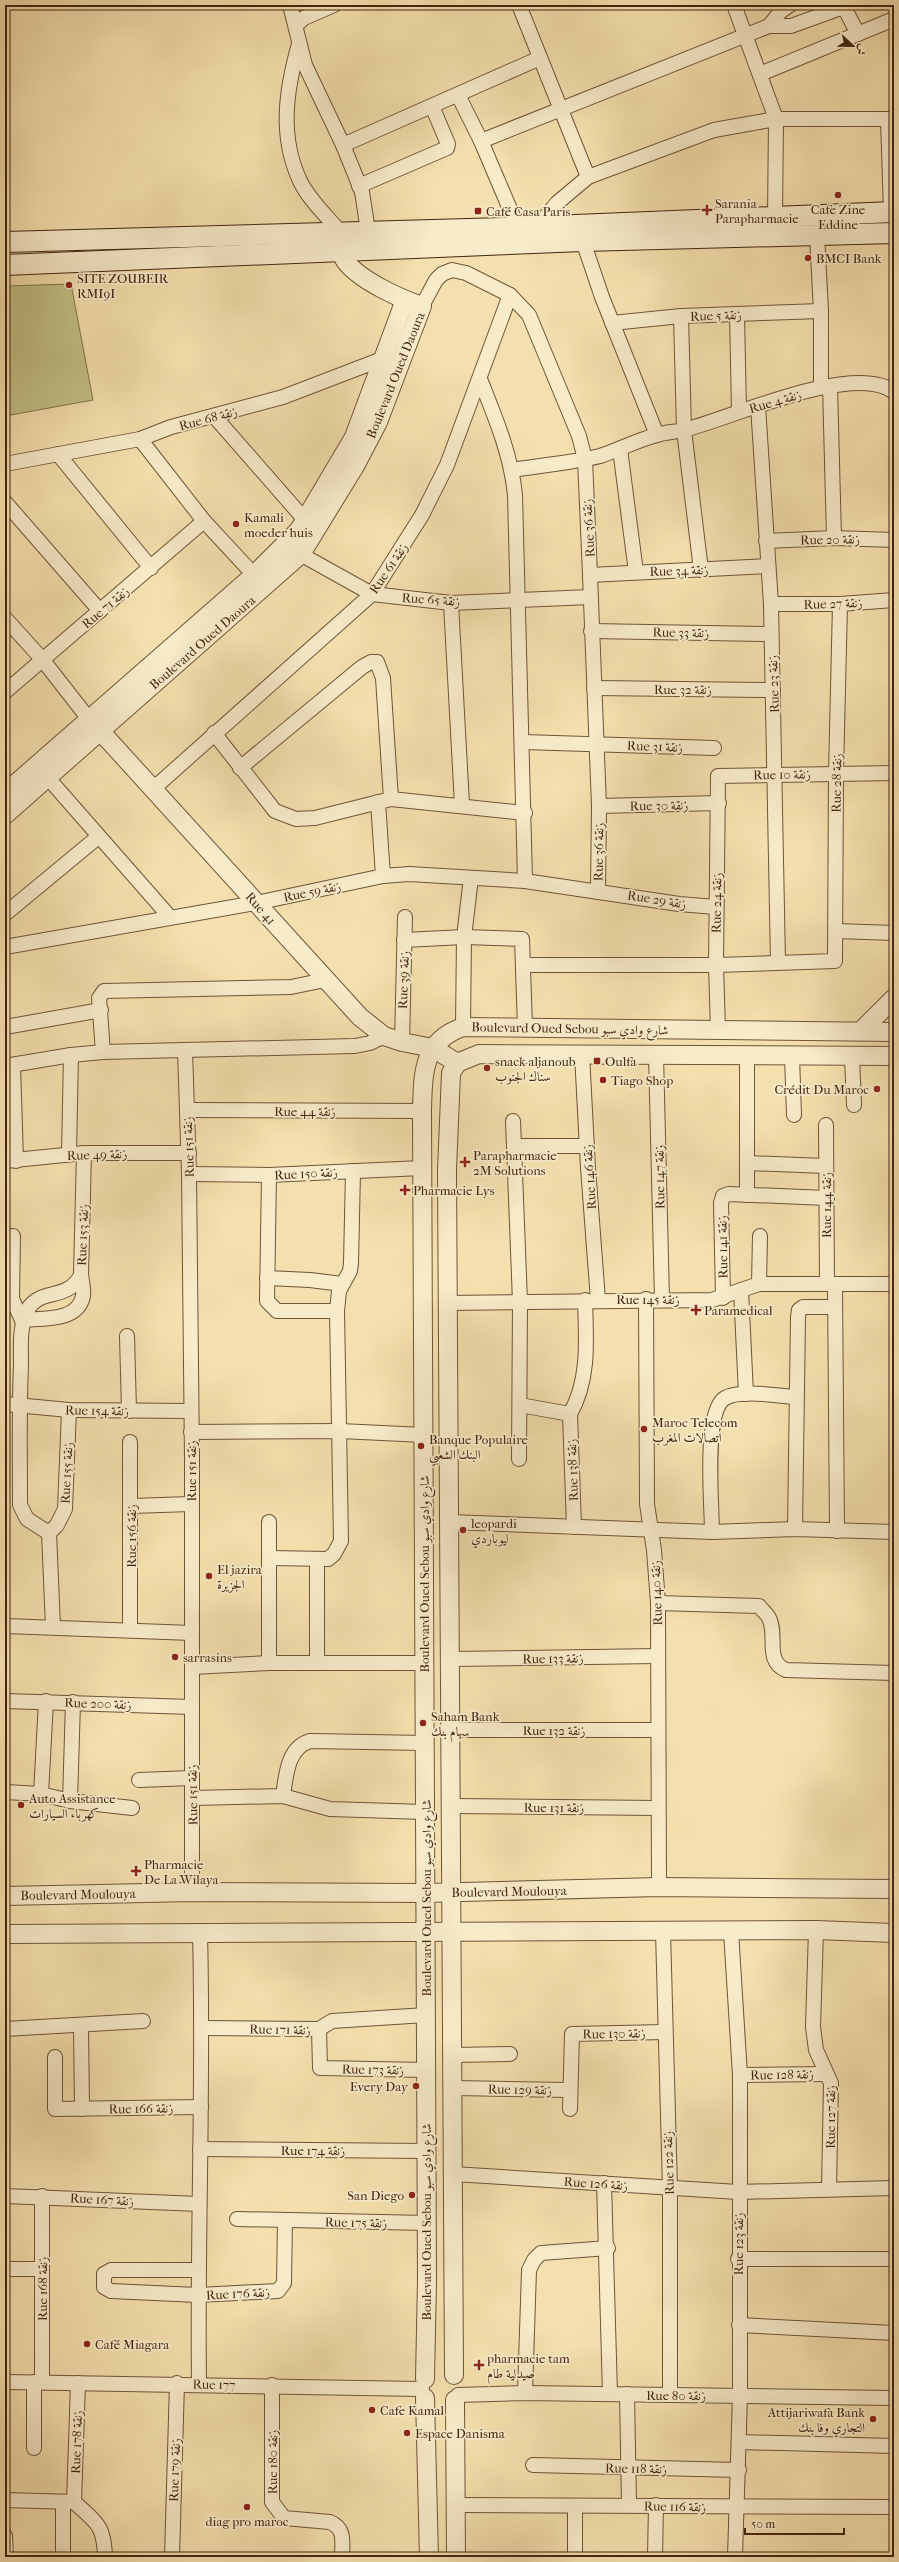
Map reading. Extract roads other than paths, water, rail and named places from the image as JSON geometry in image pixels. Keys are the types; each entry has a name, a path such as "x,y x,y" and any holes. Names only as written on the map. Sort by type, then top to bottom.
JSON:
{"main road":[{"path":"5,242 528,227 892,212"},
{"path":"5,265 583,242 894,234"}],"street":[{"path":"290,5 305,64 320,101 343,144 360,186 368,231"},
{"path":"296,25 304,18 334,5"},
{"path":"519,5 588,177"},
{"path":"734,5 776,119 775,217"},
{"path":"769,26 781,11 790,5"},
{"path":"481,141 769,26 791,26 846,6 858,34"},
{"path":"760,74 894,19"},
{"path":"299,44 286,103 286,126 293,160 300,182 340,232 342,252 346,261 355,271 405,300"},
{"path":"343,144 540,58"},
{"path":"458,95 481,141 528,227 588,177 714,130 776,119 891,119 892,212"},
{"path":"360,186 447,148 448,144 432,106"},
{"path":"817,235 834,538"},
{"path":"583,242 612,323 657,434"},
{"name":"Rue 36 زنقة","path":"422,306 436,280 442,274 452,270 466,273 510,296 528,315 562,393 585,459 599,806 598,892"},
{"name":"Rue 61 زنقة","path":"153,789 214,733 372,594 422,515 447,465 510,296"},
{"name":"Boulevard Oued Daoura","path":"5,793 284,546 306,520 354,437 405,300 422,306 405,355 378,422 355,466 301,554 101,732 5,815"},
{"name":"Rue 5 زنقة","path":"612,323 681,316 821,311"},
{"path":"737,314 739,411"},
{"path":"681,316 684,430 701,570"},
{"name":"Rue 68 زنقة","path":"5,464 140,439 214,416 283,397 341,376 385,356 405,355"},
{"path":"480,379 499,427 512,470 523,742 525,881"},
{"name":"Rue 4 زنقة","path":"512,470 585,459 620,449 657,434 684,430 739,411 825,386 875,384 886,387 894,392"},
{"name":"Rue 23 زنقة","path":"758,406 771,604 778,962"},
{"path":"214,416 306,520"},
{"path":"140,439 204,521 254,574"},
{"path":"620,449 636,572"},
{"path":"58,454 151,568"},
{"path":"5,502 100,611"},
{"name":"Rue 71 زنقة","path":"5,692 204,521"},
{"name":"Rue 20 زنقة","path":"766,541 834,538 894,540"},
{"name":"Rue 65 زنقة","path":"284,546 372,594 451,603 590,597"},
{"name":"Rue 34 زنقة","path":"590,575 768,566"},
{"name":"Rue 27 زنقة","path":"771,604 840,604 894,600"},
{"path":"451,603 462,805"},
{"name":"Rue 28 زنقة","path":"778,962 835,961 836,773 840,604"},
{"path":"5,618 42,659 88,718"},
{"name":"Rue 33 زنقة","path":"591,631 771,634"},
{"path":"240,768 362,667 371,662 377,662 383,678 383,876"},
{"name":"Rue 32 زنقة","path":"594,688 773,690"},
{"name":"Rue 41","path":"88,718 360,1017 384,1036 402,1042 433,1048 457,1063"},
{"path":"214,733 275,811 286,817 315,818 384,801 462,805 525,813"},
{"name":"Rue 31 زنقة","path":"523,742 714,748"},
{"name":"Rue 10 زنقة","path":"718,776 894,773"},
{"name":"Rue 24 زنقة","path":"718,776 719,803 716,907 718,1030"},
{"path":"48,778 98,837 169,916"},
{"name":"Rue 30 زنقة","path":"599,806 719,803"},
{"path":"5,914 98,837"},
{"name":"Rue 59 زنقة","path":"5,947 169,916 256,903 383,876 409,874 525,881 598,892"},
{"path":"463,1027 464,937 471,878"},
{"name":"Rue 29 زنقة","path":"598,892 679,904 716,907"},
{"name":"Rue 39 زنقة","path":"402,1042 404,917"},
{"path":"836,931 894,933"},
{"path":"404,940 464,937 522,938 525,1027"},
{"path":"524,965 716,965 778,962"},
{"path":"103,1052 99,998 104,992 291,987 325,980"},
{"path":"861,1031 894,998"},
{"path":"5,1027 101,1010"},
{"name":"Boulevard Oued Sebou شارع وادي سبو","path":"429,2557 424,2389 427,2223 422,1168 423,1080 427,1061 433,1048 443,1037 463,1027 894,1032"},
{"path":"10,1161 9,1066 71,1054 103,1052 355,1046 370,1043 384,1036"},
{"name":"Rue 151 زنقة","path":"185,1050 189,1153 193,1798 192,1892"},
{"path":"69,1154 71,1054"},
{"name":"Boulevard Oued Sebou شارع وادي سبو","path":"454,2375 447,1170 451,1073 457,1063 479,1054 747,1054 792,1056 894,1056"},
{"name":"Rue 146 زنقة","path":"570,1414 582,1386 592,1300 587,1146 582,1054"},
{"path":"747,1054 747,1195 826,1198"},
{"name":"Rue 147 زنقة","path":"656,1055 662,1299"},
{"path":"792,1056 794,1115"},
{"path":"852,1056 854,1105"},
{"name":"Rue 44 زنقة","path":"187,1110 422,1111"},
{"path":"513,1121 520,1302 519,1459"},
{"name":"Rue 144 زنقة","path":"826,1125 826,1198 831,1285 835,1307 837,1531"},
{"path":"515,1146 587,1146"},
{"name":"Rue 49 زنقة","path":"10,1161 84,1153 189,1153"},
{"name":"Rue 153 زنقة","path":"22,1320 29,1307 36,1300 68,1291 76,1285 81,1275 84,1153"},
{"path":"746,1163 826,1166"},
{"name":"Rue 150 زنقة","path":"189,1174 269,1175 422,1168"},
{"path":"269,1558 328,1559 334,1554 341,1541 338,1311 339,1291 350,1271 352,1263 353,1171"},
{"path":"269,1175 267,1300 277,1311 338,1311"},
{"name":"Rue 141 زنقة","path":"723,1298 721,1203 724,1196 729,1194 747,1195"},
{"path":"13,1236 12,1299 22,1320 19,1405 20,1505 27,1519 49,1533 53,1627"},
{"path":"759,1284 760,1236"},
{"path":"22,1320 68,1315 77,1310 83,1296 81,1275"},
{"path":"267,1278 310,1280 342,1284"},
{"name":"Rue 145 زنقة","path":"448,1303 723,1298 759,1284 894,1284"},
{"name":"Rue 141 زنقة","path":"741,1290 746,1394"},
{"name":"Rue 140 زنقة","path":"646,1299 647,1504 654,1550 658,1603 659,1887"},
{"path":"795,1529 796,1397 799,1310 803,1307 835,1307"},
{"path":"127,1336 129,1411"},
{"path":"712,1532 710,1429 713,1415 718,1405 725,1397 746,1394 796,1397"},
{"name":"Rue 154 زنقة","path":"5,1404 69,1410 190,1411"},
{"path":"520,1405 570,1414"},
{"name":"Rue 155 زنقة","path":"49,1533 57,1525 65,1510 69,1410"},
{"name":"Rue 138 زنقة","path":"570,1414 574,1526"},
{"path":"191,1432 340,1431 424,1435"},
{"name":"Rue 156 زنقة","path":"130,1442 130,1630"},
{"path":"131,1506 191,1504"},
{"path":"269,1522 269,1663"},
{"path":"449,1522 712,1532 795,1529 894,1532"},
{"path":"316,1663 317,1559"},
{"path":"658,1603 759,1606 770,1619 775,1660 779,1667 786,1670 894,1673"},
{"path":"5,1626 192,1633"},
{"name":"Rue 133 زنقة","path":"450,1659 657,1656"},
{"path":"192,1667 269,1663 424,1663"},
{"name":"Rue 200 زنقة","path":"5,1701 46,1701 192,1707"},
{"path":"41,1794 46,1701"},
{"path":"70,1801 73,1702"},
{"name":"Rue 132 زنقة","path":"450,1730 658,1730"},
{"path":"283,1796 289,1763 302,1744 310,1741 425,1743"},
{"path":"139,1780 192,1778"},
{"path":"5,1792 41,1794 70,1801 132,1808"},
{"path":"193,1798 283,1796 330,1809 425,1812"},
{"name":"Rue 131 زنقة","path":"451,1806 658,1808"},
{"name":"Boulevard Moulouya","path":"5,1896 192,1892 426,1893 659,1887 894,1889"},
{"path":"5,1934 452,1933 816,1930 894,1933"},
{"name":"Rue 127 زنقة","path":"816,1930 813,2027 816,2050 825,2074 831,2083 830,2189"},
{"name":"Rue 122 زنقة","path":"663,1931 670,2189 670,2395"},
{"name":"Rue 123 زنقة","path":"731,1931 740,2075 738,2192 740,2395 739,2470 735,2557"},
{"path":"199,2384 198,2270 203,2028 200,1934"},
{"name":"Rue 171 زنقة","path":"203,2028 320,2029 332,2020 426,2015"},
{"path":"5,2029 81,2026 143,2021"},
{"path":"81,2026 82,2109"},
{"name":"Rue 173 زنقة","path":"320,2029 320,2068 426,2070"},
{"name":"Rue 130 زنقة","path":"569,2090 572,2034 665,2032"},
{"path":"452,2055 510,2054"},
{"name":"Rue 166 زنقة","path":"55,2057 55,2109 201,2107"},
{"name":"Rue 128 زنقة","path":"740,2075 825,2074"},
{"name":"Rue 129 زنقة","path":"453,2088 569,2090 570,2109"},
{"name":"Rue 174 زنقة","path":"200,2149 426,2151"},
{"name":"Rue 126 زنقة","path":"453,2174 604,2183 670,2189 738,2192 894,2188"},
{"path":"604,2183 608,2248 610,2394"},
{"name":"Rue 167 زنقة","path":"5,2196 42,2196 199,2204"},
{"name":"Rue 168 زنقة","path":"34,2448 42,2269 42,2196"},
{"name":"Rue 175 زنقة","path":"237,2219 427,2223"},
{"name":"Rue 176 زنقة","path":"198,2270 111,2270 104,2274 104,2287 106,2290 198,2295 278,2291 284,2283 284,2221"},
{"path":"525,2393 529,2270 534,2260 541,2253 608,2248"},
{"path":"738,2259 894,2259"},
{"path":"5,2269 42,2269"},
{"path":"739,2325 894,2334"},
{"path":"456,2557 457,2398 459,2383 454,2375 442,2370 429,2374 424,2389 430,2403 443,2407 457,2398"},
{"name":"Rue 177","path":"5,2382 177,2383 424,2389"},
{"name":"Rue 178 زنقة","path":"63,2557 78,2383"},
{"name":"Rue 179 زنقة","path":"172,2557 177,2383"},
{"name":"Rue 180 زنقة","path":"272,2385 272,2502 284,2518 330,2522 337,2525 342,2532 342,2557"},
{"name":"Rue 80 زنقة","path":"457,2398 525,2393 894,2398"},
{"path":"627,2394 629,2505"},
{"path":"739,2442 894,2446"},
{"name":"Rue 118 زنقة","path":"533,2466 739,2470"},
{"path":"5,2500 68,2502 101,2528 104,2536 105,2557"},
{"name":"Rue 116 زنقة","path":"456,2505 894,2507"},
{"path":"655,2557 656,2505"},
{"path":"574,2557 575,2506"},
{"path":"5,2536 6,2557"}],"place":[{"name":"Cafe Zine Eddine","path":"838,195"},
{"name":"Sarania Parapharmacie","path":"707,210"},
{"name":"Café Casa Paris","path":"478,211"},
{"name":"BMCI Bank","path":"808,258"},
{"name":"SITE ZOUBEIR RMI9I","path":"69,285"},
{"name":"Kamali moeder huis","path":"236,524"},
{"name":"Oulfa","path":"597,1061"},
{"name":"snack aljanoub سناك الجنوب","path":"487,1068"},
{"name":"Tiago Shop","path":"603,1080"},
{"name":"Crédit Du Maroc","path":"877,1089"},
{"name":"Parapharmacie 2M Solutions","path":"465,1162"},
{"name":"Pharmacie Lys","path":"405,1190"},
{"name":"Paramedical","path":"696,1310"},
{"name":"Maroc Telecom اتصالات المغرب","path":"644,1429"},
{"name":"Banque Populaire البنك الشعبي","path":"421,1446"},
{"name":"leopardi ليوباردي","path":"463,1530"},
{"name":"El jazira الجزيرة","path":"209,1576"},
{"name":"sarrasins","path":"175,1657"},
{"name":"Saham Bank سهام بنك","path":"423,1723"},
{"name":"Auto Assistance كهرباء السيارات","path":"21,1805"},
{"name":"Pharmacie De La Wilaya","path":"136,1871"},
{"name":"Every Day","path":"416,2086"},
{"name":"San Diego","path":"412,2195"},
{"name":"Café Miagara","path":"87,2344"},
{"name":"pharmacie tam صيدلية طام","path":"479,2365"},
{"name":"Cafe Kamal","path":"372,2410"},
{"name":"Attijariwafa Bank التجاري وفا بنك","path":"873,2419"},
{"name":"Espace Danisma","path":"407,2433"},
{"name":"diag pro maroc","path":"247,2507"}]}
